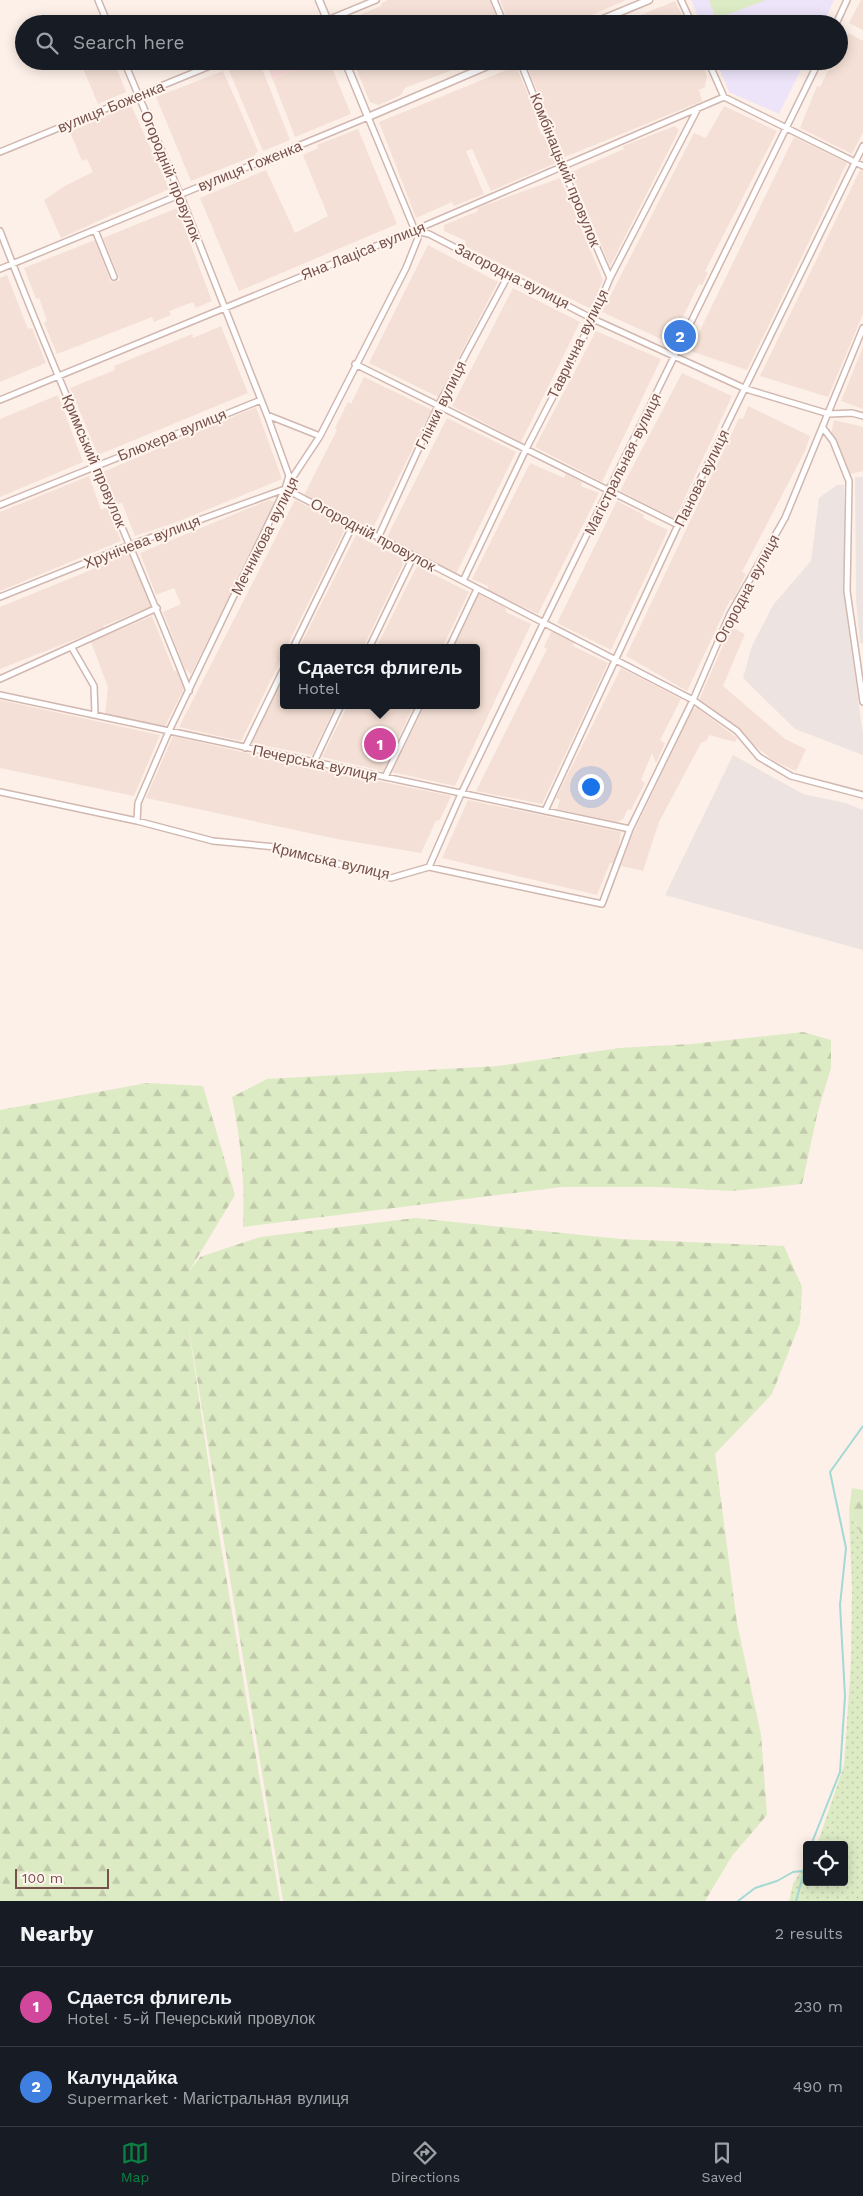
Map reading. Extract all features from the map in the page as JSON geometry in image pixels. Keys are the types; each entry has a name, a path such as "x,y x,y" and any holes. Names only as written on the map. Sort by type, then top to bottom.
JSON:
{"street":[{"path":"98,0 104,15"},
{"path":"319,0 326,15"},
{"path":"344,15 376,0"},
{"path":"494,0 500,15"},
{"path":"613,15 649,0"},
{"path":"681,0 688,15"},
{"path":"840,15 847,0"},
{"name":"Огородній провулок","path":"128,70 180,194 267,415 289,476 285,489 413,557 617,659 693,700 737,731 759,757 791,776 863,795"},
{"name":"вулиця Боженка","path":"0,152 200,70"},
{"path":"349,70 415,230"},
{"name":"вулиця Гоженка","path":"0,270 478,70"},
{"name":"Комбінацький провулок","path":"524,70 562,167 610,278"},
{"path":"712,70 724,97 863,166"},
{"name":"Магістральная вулиця","path":"429,867 461,794 544,622 815,70"},
{"name":"Яна Лаціса вулиця","path":"0,400 415,230 724,97"},
{"name":"Таврична вулиця","path":"462,581 526,449 593,319 610,278 698,108"},
{"name":"Панова вулиця","path":"545,811 678,526 746,390 863,146"},
{"path":"95,230 114,277"},
{"name":"Загородна вулиця","path":"415,230 429,234 593,319 746,390 829,414 852,413 863,416"},
{"name":"Мечникова вулиця","path":"137,821 138,803 169,731 285,489 320,436 355,364 406,268 418,238 415,230"},
{"name":"Кримський провулок","path":"0,231 94,466 157,608 189,692"},
{"name":"Глінки вулиця","path":"378,538 438,406 509,274"},
{"name":"Огородна вулиця","path":"602,904 630,829 693,700 730,614 785,518 863,328"},
{"path":"355,364 678,526"},
{"name":"Блюхера вулиця","path":"0,505 261,400"},
{"path":"267,415 320,436"},
{"path":"823,428 833,441 849,481 847,591 863,702"},
{"name":"Хрунічева вулиця","path":"0,597 130,545 285,489"},
{"path":"296,644 353,525"},
{"path":"371,644 413,557"},
{"path":"450,644 477,590"},
{"path":"0,679 157,608"},
{"path":"72,648 94,686 95,715"},
{"path":"245,748 280,676"},
{"name":"Печерська вулиця","path":"0,695 630,829"},
{"path":"314,762 339,709"},
{"path":"384,777 418,709"},
{"name":"Кримська вулиця","path":"0,792 137,821 213,841 276,847 390,878 429,867 602,904"}],"shaded area":[{"path":"388,0 490,0 496,15 360,15 381,6 382,3"},
{"path":"500,0 626,0 592,15 506,15"},
{"path":"691,0 834,0 827,15 697,15"},
{"path":"861,0 863,0 863,30 849,23"},
{"path":"675,1 682,15 641,15"},
{"path":"848,33 863,41 863,132 852,154 800,128 817,86 820,87 828,70 848,70"},
{"path":"84,70 117,70 126,92 98,104"},
{"path":"229,70 263,70 290,140 263,151"},
{"path":"269,70 295,70 273,80"},
{"path":"295,70 333,70 351,114 295,137 273,80"},
{"path":"357,70 452,70 405,88 401,95 379,105 370,102"},
{"path":"506,70 518,70 539,121 537,123 541,135 544,133 556,163 491,191 472,149 466,151 484,194 454,206 452,202 416,218 379,122"},
{"path":"529,70 705,70 707,76 705,87 699,90 702,101 565,157"},
{"path":"720,70 801,70 779,114 729,92"},
{"path":"223,71 258,151 254,156 191,181 156,97"},
{"path":"131,105 169,189 61,238 44,200 65,186 93,172 87,159 82,161 70,132"},
{"path":"724,106 777,131 705,271 708,273 702,285 699,284 670,343 602,312 694,133 706,138"},
{"path":"675,126 679,130 610,266 571,172 624,149 623,146"},
{"path":"358,129 397,224 239,291 200,198 266,170 295,233 328,216 303,155 318,148 317,145"},
{"path":"794,137 847,163 747,370 690,351"},
{"path":"860,170 863,171 863,314 828,397 760,376"},
{"path":"560,178 603,280 591,309 465,246 466,241 444,231 444,225 478,211 477,208"},
{"path":"177,208 212,301 196,308 193,302 169,311 171,315 154,322 152,317 57,354 44,323 47,321 39,298 36,299 24,268 95,240 111,282 120,280 103,238"},
{"path":"428,245 498,282 438,397 369,363"},
{"path":"7,275 28,329 32,328 46,363 0,382 0,278"},
{"path":"513,288 580,322 521,442 452,406"},
{"path":"221,326 248,393 98,455 70,388 115,370 114,366 192,334 193,338"},
{"path":"596,331 661,359 602,482 535,447"},
{"path":"863,347 863,409 841,401"},
{"path":"682,373 732,396 675,519 620,491"},
{"path":"364,377 432,410 372,530 304,495 337,430 335,428 348,402 351,404"},
{"path":"58,395 83,462 0,497 0,419"},
{"path":"748,406 810,436 805,451 742,572 746,574 733,600 730,600 687,691 626,656 739,418 743,419"},
{"path":"256,407 282,479 177,522 135,536 122,503 117,504 103,472"},
{"path":"447,418 516,452 456,574 387,537"},
{"path":"834,420 863,427 863,471 850,474 831,434"},
{"path":"530,463 564,478 566,474 582,482 581,486 599,493 538,614 488,590 488,586 472,579"},
{"path":"89,476 101,510 108,507 121,541 0,591 0,512"},
{"path":"855,477 863,477 863,643 860,643 856,600"},
{"path":"837,485 844,485 844,597 863,735 863,755 795,729 743,678 752,646 773,605 811,561 819,498"},
{"path":"269,500 276,502 191,674 185,669 163,612 181,604 174,588 156,595 140,553"},
{"path":"295,500 341,523 345,529 288,644 280,644 280,661 241,741 179,727"},
{"path":"617,501 644,515 643,518 668,530 611,650 557,623"},
{"path":"356,535 405,560 365,644 301,644"},
{"path":"126,552 132,557 150,600 150,607 103,626 104,628 0,669 0,607 108,563 109,559"},
{"path":"417,566 469,592 444,644 378,644"},
{"path":"479,594 506,608 506,612 531,624 455,786 392,772 423,709 480,709 480,644 455,644"},
{"path":"152,616 174,671 177,671 184,689 165,726 105,714 108,687 91,642"},
{"path":"731,627 745,634 723,686 785,739 806,749 796,771 774,761 750,742 744,734 699,700"},
{"path":"552,630 574,642 573,646 608,663 542,804 476,791 547,649 544,647"},
{"path":"621,668 681,699 660,740 665,743 656,763 652,753 641,780 645,783 631,810 628,809 623,819 617,822 557,809 560,800 556,798"},
{"path":"280,686 280,709 334,709 312,755 251,743"},
{"path":"0,700 160,735 134,796 0,768"},
{"path":"693,708 697,708 737,738 735,742 709,735 707,740 701,743 659,822 643,871 621,866 632,836"},
{"path":"346,709 412,709 383,771 322,757"},
{"path":"173,736 276,760 451,796 440,820 436,821 421,853 337,839 146,798"},
{"path":"733,755 803,794 846,803 863,810 863,950 665,895"},
{"path":"468,800 621,832 619,845 621,846 614,863 610,863 597,895 442,858"}],"green space":[{"path":"709,0 766,0 727,15 715,15"},
{"path":"803,1032 831,1040 831,1068 818,1111 802,1184 732,1191 659,1187 562,1187 243,1227 242,1162 232,1097 267,1079 498,1066 619,1048 691,1044"},
{"path":"147,1083 203,1086 235,1195 188,1273 200,1257 260,1237 415,1218 621,1239 784,1246 802,1287 800,1323 772,1394 715,1454 737,1623 761,1735 767,1815 732,1856 705,1901 283,1901 188,1323 217,1522 280,1901 0,1901 0,1110"},
{"path":"852,1488 863,1490 863,1538 849,1510"},
{"path":"849,1510 863,1538 863,1901 789,1901 793,1884 803,1868 803,1886 848,1886 848,1841 818,1841 844,1765 851,1662 852,1588"}],"waterway":[{"path":"813,1841 840,1772 845,1696 840,1605 846,1548 830,1472 863,1426"},
{"path":"738,1901 755,1888 777,1881 793,1872 803,1871"},
{"path":"796,1901 803,1876"}],"place":[{"name":"Калундайка","path":"680,336"},
{"name":"Сдается флигель","path":"380,744"}]}
